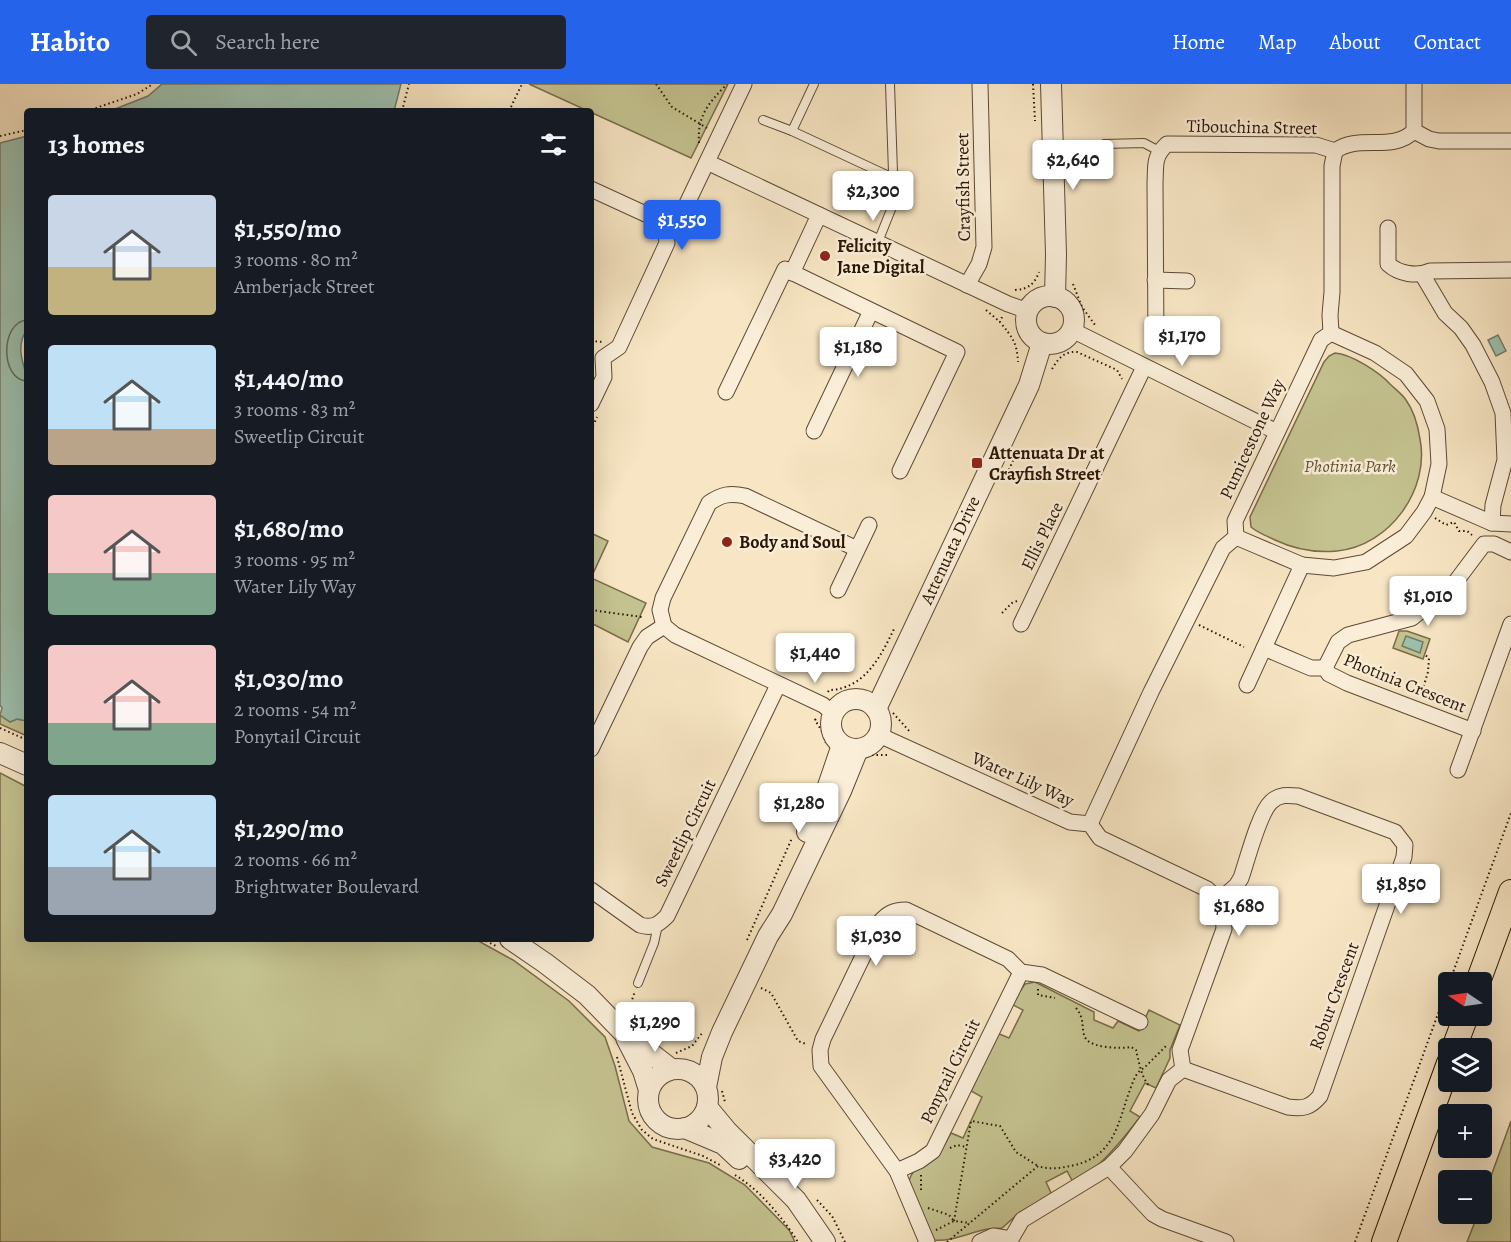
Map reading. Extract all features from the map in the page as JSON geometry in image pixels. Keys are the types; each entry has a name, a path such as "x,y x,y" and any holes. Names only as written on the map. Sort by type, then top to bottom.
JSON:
{"main road":[{"path":"1482,972 1511,892"},
{"path":"1384,1242 1438,1092"}],"street":[{"path":"665,223 683,212 704,156 744,84"},
{"name":"Crayfish Street","path":"967,285 979,264 984,248 980,84"},
{"path":"1051,84 1056,254 1055,297"},
{"path":"1414,84 1414,131 1429,139 1440,141 1511,141"},
{"name":"Tibouchina Street","path":"1159,152 1167,144 1316,145 1335,151 1344,144 1353,142 1405,140 1414,131"},
{"path":"1090,824 1151,692 1222,548 1236,537 1302,565 1334,568 1366,562 1406,536 1432,498 1440,464 1437,429 1427,401 1406,374 1375,353 1331,333 1332,166 1335,151"},
{"path":"1156,345 1156,161 1159,152"},
{"path":"704,156 819,215 1008,304 1028,311"},
{"path":"594,190 665,223"},
{"path":"792,273 819,215"},
{"path":"596,407 604,377 597,355 619,347 667,243 665,223"},
{"path":"1388,228 1388,264 1395,271 1422,274 1430,271 1511,270"},
{"path":"726,392 785,269 957,352 900,471"},
{"path":"1422,274 1445,313 1461,328 1473,345 1492,382 1503,413 1505,460 1493,505 1492,523"},
{"path":"1155,280 1187,281"},
{"path":"1044,297 1055,297 1065,302 1070,308 1073,315 1072,330 1063,341 1056,344 1042,343 1035,339 1027,326 1028,311 1037,300 1044,297"},
{"path":"814,431 872,311"},
{"path":"1072,330 1277,432"},
{"name":"Pumicestone Way","path":"1236,537 1235,521 1321,340 1331,333"},
{"name":"Attenuata Drive","path":"878,705 906,624 1029,385 1042,343"},
{"name":"Ellis Place","path":"1021,624 1144,367"},
{"path":"848,750 836,738 823,705 675,635 664,626 660,610 663,598 709,503 721,495 732,493 745,496 857,549"},
{"path":"1432,498 1492,523 1511,524"},
{"path":"838,590 869,525"},
{"path":"1484,544 1494,544 1511,552"},
{"name":"Photinia Crescent","path":"1325,668 1338,642 1348,635 1412,618 1454,584 1484,544"},
{"path":"1247,685 1302,565"},
{"name":"Photinia Crescent","path":"1458,770 1511,624"},
{"path":"594,743 639,647 656,629 664,626"},
{"name":"Photinia Crescent","path":"1264,648 1311,668 1325,668"},
{"name":"Photinia Crescent","path":"1325,668 1329,675 1344,682 1473,731"},
{"name":"Sweetlip Circuit","path":"658,925 668,916 778,685"},
{"path":"826,710 855,699 878,705 881,717 879,735 874,742 848,750"},
{"name":"Water Lily Way","path":"879,735 909,741 1070,822 1090,824 1100,838 1206,888 1220,900"},
{"path":"649,1090 657,1077 676,1064 715,1028 747,981 841,791 848,750"},
{"path":"0,753 24,764"},
{"name":"Robur Crescent","path":"1183,1069 1288,1107 1300,1109 1312,1105 1320,1096 1404,858 1405,845 1395,832 1298,796 1284,795 1271,802 1264,813 1241,878 1236,886 1220,900"},
{"path":"594,892 640,925 648,927 658,925"},
{"path":"980,1242 993,1236 1012,1240 1022,1220 1109,1167 1145,1123 1169,1080 1183,1069 1180,1050 1224,929 1220,900"},
{"path":"929,1237 897,1172 821,1066 820,1050 879,923 886,915 895,910 906,910 1008,959 1021,972 1042,975 1140,1022"},
{"path":"504,944 545,963 625,1021 676,1064 713,1085"},
{"name":"Ponytail Circuit","path":"897,1172 933,1151 1021,972"},
{"path":"625,1021 649,1090 648,1100 654,1117 670,1128 685,1128 723,1144 775,1195 799,1222 811,1242"},
{"path":"715,1028 712,1057 713,1085 708,1097 716,1105 727,1131 796,1200 825,1242"},
{"path":"685,1128 716,1105"},
{"path":"1109,1167 1153,1214 1226,1242"}],"lane":[{"path":"792,131 814,84"},
{"path":"878,242 894,202 890,84"},
{"path":"763,120 893,178"},
{"path":"1102,147 1143,143 1159,152"},
{"path":"638,982 654,943 658,925"}],"path":[{"path":"96,108 137,94 153,84"},
{"path":"403,108 409,84"},
{"path":"510,108 522,84"},
{"path":"656,84 672,107 712,131"},
{"path":"704,156 699,125 707,105 727,84"},
{"path":"1033,84 1036,126"},
{"path":"0,136 24,131"},
{"path":"1067,144 1067,152 1076,153 1080,147 1102,147"},
{"path":"1012,295 1014,291 1026,290 1035,281 1041,266"},
{"path":"1072,279 1082,308 1096,326"},
{"path":"978,306 1000,322 1017,346 1018,364"},
{"path":"1000,322 1002,316"},
{"path":"1049,374 1064,354 1070,351 1117,370 1124,384"},
{"path":"1007,473 1016,452"},
{"path":"1424,512 1446,525 1454,522 1459,531 1467,531 1484,544"},
{"path":"1002,613 1023,596"},
{"path":"594,610 642,617"},
{"path":"878,705 894,716 909,741 902,759 848,750 825,736 829,690 842,690 864,676 906,624"},
{"path":"1196,624 1244,646"},
{"path":"1416,710 1428,672 1429,658 1425,655"},
{"path":"0,728 24,739"},
{"path":"1354,1242 1511,813"},
{"path":"746,941 792,838"},
{"path":"747,981 771,993 798,1041 820,1050"},
{"path":"625,1021 638,982"},
{"path":"1039,986 1038,995 1058,999"},
{"path":"1071,1003 1082,1015 1087,1040 1102,1046 1123,1049 1131,1047 1136,1050 1140,1070 1147,1085 1163,1093"},
{"path":"676,1064 692,1046 715,1028"},
{"path":"954,1221 970,1121 1000,1126 1016,1152 1038,1166 1058,1169 1085,1162 1097,1156 1109,1144 1134,1079 1169,1040"},
{"path":"618,1053 617,1059 624,1076 632,1113 642,1130 653,1139 722,1166"},
{"path":"713,1085 716,1105"},
{"path":"949,1149 957,1145 966,1147"},
{"path":"947,1242 1038,1166"},
{"path":"731,1172 758,1193 787,1224 798,1242"},
{"path":"921,1198 921,1174 923,1172"},
{"path":"812,1196 832,1216 845,1242"},
{"path":"923,1204 934,1211 949,1215 954,1221"},
{"path":"929,1237 954,1221 970,1223"}],"green space":[{"path":"529,84 728,84 691,158 594,114 594,108 582,108"},
{"name":"Photinia Park","path":"1335,353 1357,360 1372,369 1404,398 1417,424 1420,439 1419,477 1402,512 1389,527 1374,538 1356,547 1337,551 1305,550 1260,533 1251,527 1250,517 1324,362"},
{"path":"594,534 608,541 594,571"},
{"path":"594,579 646,603 628,642 594,625"},
{"path":"1399,631 1407,631 1430,639 1423,659 1393,648"},
{"path":"0,715 10,722 17,719 24,720 24,735 0,724"},
{"path":"0,773 24,785 24,942 480,942 513,960 569,1001 605,1037 629,1121 652,1147 709,1163 745,1185 789,1230 795,1242 0,1242"},
{"path":"1035,982 1094,1012 1094,1020 1113,1028 1118,1021 1139,1031 1149,1010 1180,1025 1170,1050 1170,1058 1156,1088 1145,1083 1130,1111 1140,1117 1110,1153 1084,1177 1074,1184 1067,1171 1046,1182 1052,1195 1020,1212 1002,1228 981,1230 948,1240 934,1240 908,1185 910,1178 916,1169 938,1154 951,1133 963,1138 982,1097 971,1091 997,1033 1009,1038 1023,1010 1011,1004 1025,984"},
{"path":"1511,1121 1511,1242 1467,1242 1474,1224 1492,1224 1492,1173"}],"water":[{"path":"162,84 401,84 395,108 118,108 148,96"},
{"path":"24,137 24,335 21,347 24,366 24,720 17,719 10,722 0,715 2,708 0,705 0,143"},
{"path":"1498,335 1506,351 1496,356 1488,340"},
{"path":"1406,636 1423,642 1420,653 1402,646"}],"place":[{"name":"Felicity Jane Digital","path":"825,256"},
{"name":"Attenuata Dr at Crayfish Street","path":"977,463"},
{"name":"Body and Soul","path":"727,542"}]}
